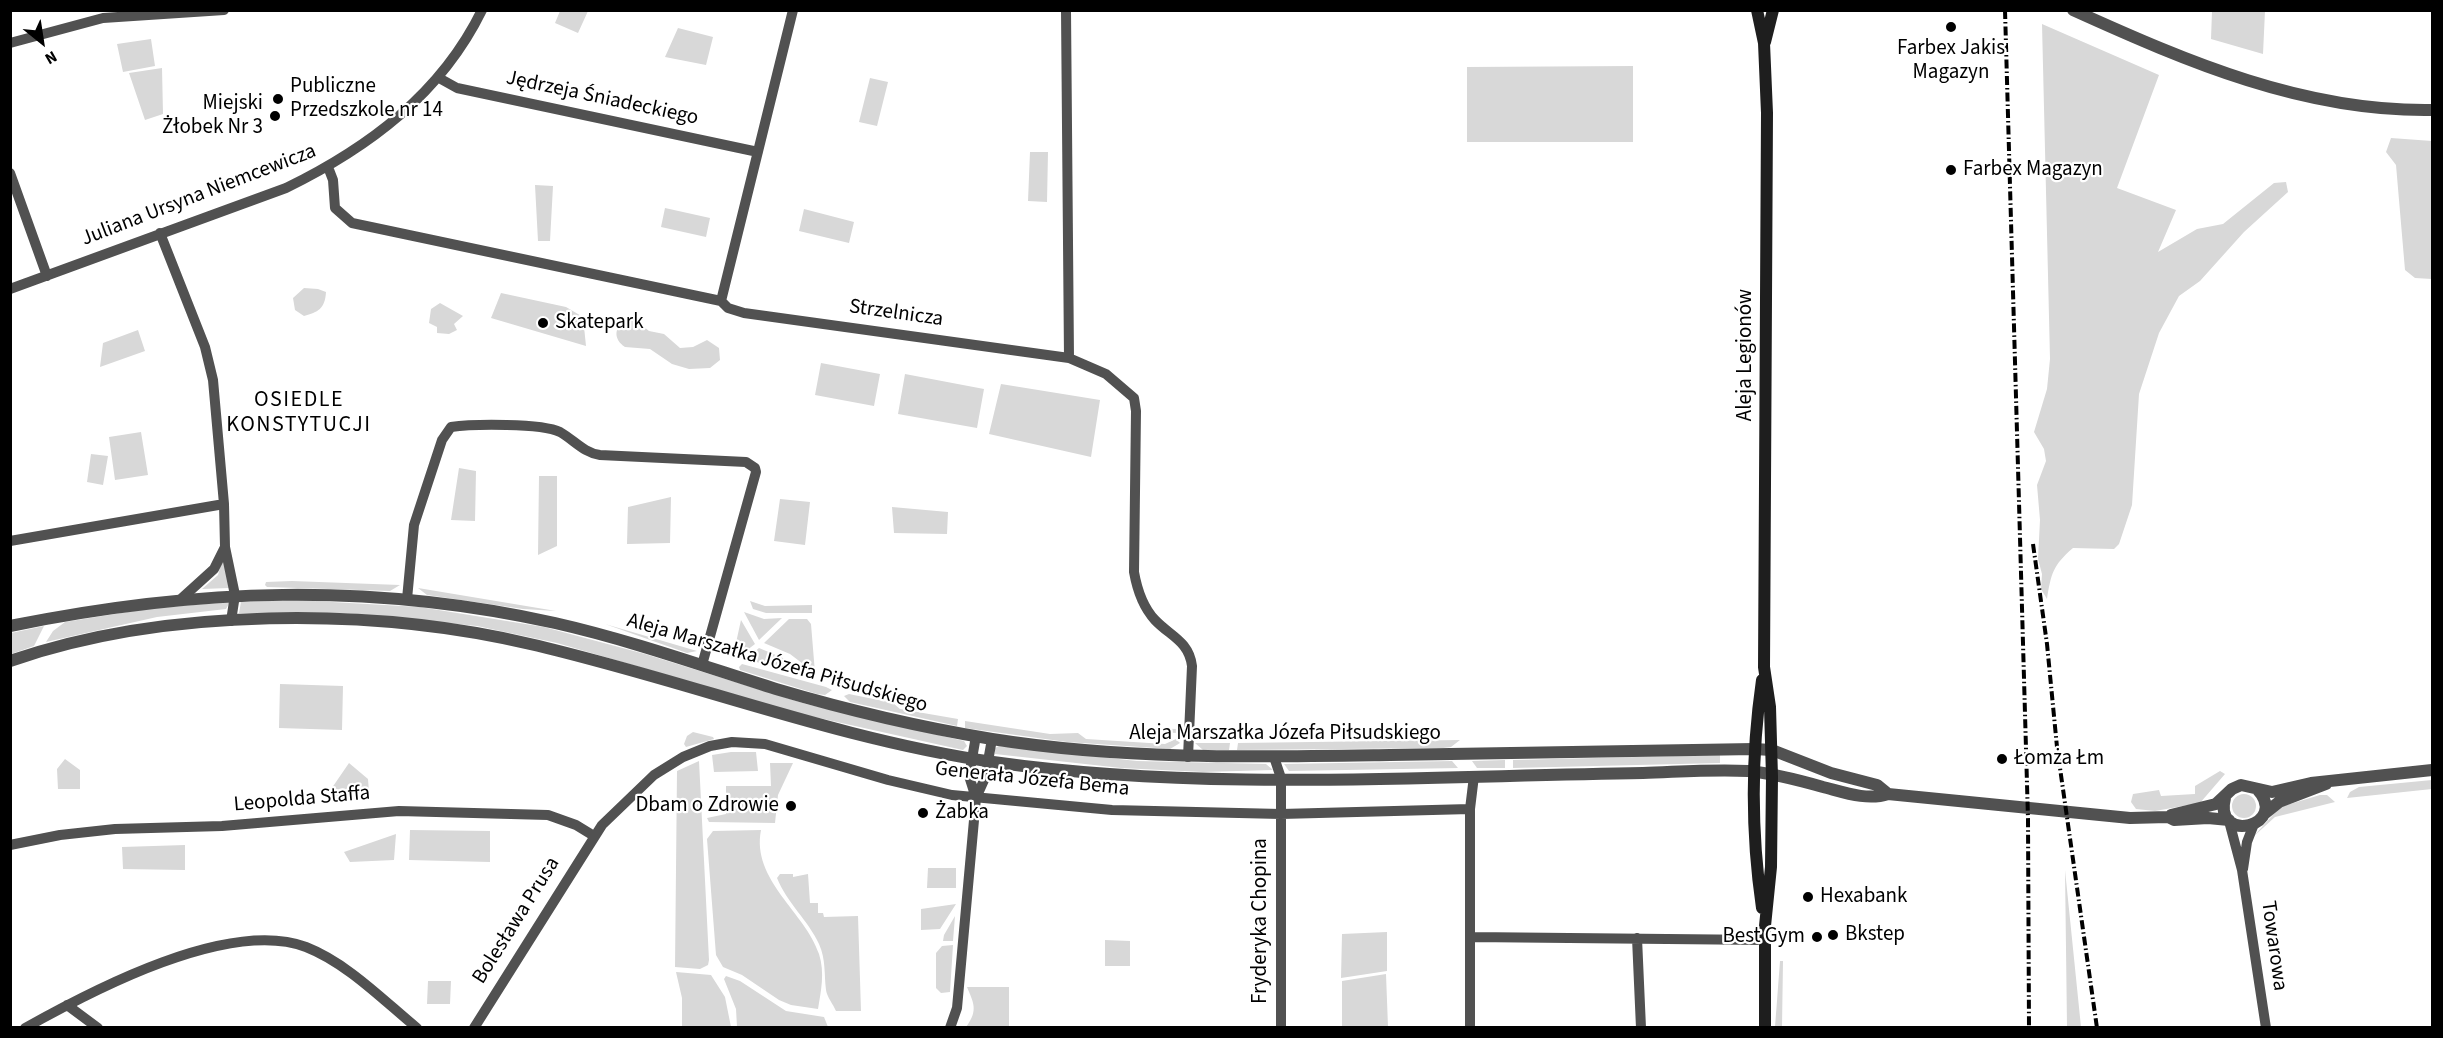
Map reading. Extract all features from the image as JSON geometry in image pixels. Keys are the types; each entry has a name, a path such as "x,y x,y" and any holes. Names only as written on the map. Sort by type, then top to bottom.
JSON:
{"main road":[{"name":"Aleja Legionów","path":"1757,10 1764,43 1767,113 1764,667 1772,750 1772,777 1771,867 1765,926 1765,1028"},
{"name":"Aleja Legionów","path":"1764,43 1773,10"},
{"name":"Aleja Legionów","path":"1764,667 1752,771 1758,879 1765,926"}],"street":[{"path":"10,43 103,18 224,10"},
{"name":"Juliana Ursyna Niemcewicza","path":"10,289 286,188 328,167 360,148 396,120 439,78 470,36 483,10"},
{"path":"721,301 793,10"},
{"path":"1066,10 1069,358"},
{"path":"2073,10 2196,64 2276,90 2356,105 2433,110"},
{"name":"Jędrzeja Śniadeckiego","path":"439,78 457,88 758,152"},
{"name":"Strzelnicza","path":"328,167 333,180 335,208 352,223 721,301 728,308 744,313 1069,358 1106,374 1134,398 1136,411 1134,572 1138,590 1157,622 1182,642 1190,653 1192,666 1188,757"},
{"path":"10,173 47,276"},
{"path":"160,233 198,328 209,364 216,402 225,548 235,595 231,621"},
{"path":"406,599 414,525 442,440 451,427 493,426 553,430 589,453 600,456 746,462 755,468 756,472 702,665"},
{"path":"10,541 224,504"},
{"path":"182,598 214,569 225,548"},
{"name":"Aleja Marszałka Józefa Piłsudskiego","path":"10,626 136,603 182,598 290,593 406,599 459,605 558,624 832,705 992,739 1083,750 1188,757 1772,750 1831,773 1877,785 1888,794"},
{"name":"Aleja Marszałka Józefa Piłsudskiego","path":"10,661 102,637 231,621 363,620 477,633 567,653 861,737 988,761 1130,776 1281,778 1752,771 1844,793 1878,798 1888,794 2115,817 2174,820 2208,818 2229,820 2244,827 2254,824 2279,802 2315,790 2329,782"},
{"path":"976,736 969,776 976,798"},
{"path":"950,1028 957,1008 976,798 985,778 992,739"},
{"name":"Generała Józefa Bema","path":"594,836 621,804 654,774 692,753 732,742 765,744 888,780 976,798 1122,810 1281,814 1470,809"},
{"name":"Fryderyka Chopina","path":"1274,757 1281,778 1281,1028"},
{"name":"Aleja Marszałka Józefa Piłsudskiego","path":"2168,818 2172,814 2213,805 2225,798 2236,787 2247,785 2272,792 2311,783 2433,770"},
{"path":"1470,1028 1470,809 1474,776"},
{"path":"2257,789 2264,798 2264,814"},
{"path":"2225,798 2223,809 2229,820"},
{"name":"Leopolda Staffa","path":"10,845 68,834 115,829 232,825 399,811 548,815 576,825 594,836"},
{"name":"Towarowa","path":"2229,820 2242,870 2266,1028"},
{"name":"Towarowa","path":"2242,870 2247,842 2254,824"},
{"name":"Bolesława Prusa","path":"474,1028 594,836"},
{"path":"1471,937 1765,940"},
{"path":"1637,938 1641,1028"},
{"path":"26,1028 67,1005 185,955 245,942 283,941 306,947 327,958 417,1028"},
{"path":"67,1005 98,1028"}],"shaded area":[{"path":"560,11 588,11 578,33 555,23"},
{"path":"2212,11 2265,11 2263,54 2211,39"},
{"path":"2042,24 2159,75 2117,188 2176,210 2158,252 2197,229 2223,224 2274,183 2286,182 2288,192 2244,232 2200,281 2179,296 2159,333 2139,394 2132,505 2119,544 2114,549 2073,548 2054,570 2047,599 2041,589 2042,574 2038,559 2040,520 2037,485 2046,461 2044,449 2034,432 2047,389 2050,359"},
{"path":"678,28 713,37 706,65 665,57"},
{"path":"151,39 155,66 123,72 117,44"},
{"path":"1633,66 1633,142 1467,142 1467,67"},
{"path":"162,68 163,114 145,120 129,73"},
{"path":"870,78 888,82 877,126 859,122"},
{"path":"2391,138 2432,141 2432,279 2415,278 2405,270 2396,165 2386,152"},
{"path":"1030,152 1048,152 1047,202 1028,201"},
{"path":"535,185 553,186 550,241 538,241"},
{"path":"665,208 710,218 706,237 661,227"},
{"path":"804,209 854,222 849,243 799,231"},
{"path":"304,288 326,292 320,309 304,316 295,310 293,298"},
{"name":"Skatepark","path":"501,293 566,307 583,317 586,346 491,318"},
{"path":"440,303 463,316 454,324 457,330 449,334 437,333 437,327 429,323 431,309"},
{"path":"626,320 636,320 649,331 664,334 680,348 693,347 707,340 719,348 720,360 710,368 689,369 672,364 650,349 625,347 618,340 617,330"},
{"path":"138,330 145,351 100,367 103,343"},
{"path":"821,363 880,374 874,406 815,395"},
{"path":"905,374 984,389 977,428 898,414"},
{"path":"1001,384 1100,400 1091,457 989,434"},
{"path":"141,432 148,475 115,480 109,437"},
{"path":"91,454 108,456 103,485 87,482"},
{"path":"459,468 476,471 475,521 451,520"},
{"path":"539,476 557,476 557,546 538,555"},
{"path":"671,497 670,543 627,544 628,507"},
{"path":"780,499 810,502 805,545 774,541"},
{"path":"892,507 948,512 947,534 894,533"},
{"path":"223,557 229,588 202,589 218,575"},
{"path":"266,582 400,585 390,591 267,587 265,585"},
{"path":"418,588 556,611 523,609 427,595"},
{"path":"297,600 420,607 544,627 645,654 806,704 964,741 967,746 963,750 801,714 557,643 477,626 347,613 239,613 241,602"},
{"path":"750,601 765,606 812,605 812,613 766,613 753,609"},
{"path":"230,602 226,609 157,617 46,642 53,631 65,622 146,609"},
{"path":"744,612 764,619 782,618 759,640"},
{"path":"789,619 807,619 811,624 815,673 790,654 764,643"},
{"path":"741,620 755,644 738,657 734,652"},
{"path":"605,624 697,651 687,653"},
{"path":"44,626 34,646 11,654 11,633"},
{"path":"759,648 783,658 809,677 746,659"},
{"path":"742,664 832,690 825,695 817,694 740,670 739,667"},
{"path":"280,684 343,686 342,730 279,728"},
{"path":"849,694 893,703 900,709 958,719 957,726 850,702 844,696"},
{"path":"965,721 1050,734 1078,733 1086,739 1165,744 1176,739 1180,743 1170,749 1067,742 965,728"},
{"path":"1139,728 1178,729 1177,733 1139,731"},
{"path":"693,732 714,739 686,747 684,744 687,736"},
{"path":"1460,740 1451,747 1443,748 1237,750 1238,743"},
{"path":"1195,743 1230,743 1229,750 1203,750"},
{"path":"999,746 1137,761 1266,764 1273,770 1203,772 1121,768 995,754 995,748"},
{"path":"756,752 758,771 714,772 712,755"},
{"path":"1720,755 1720,763 1513,768 1513,760"},
{"path":"65,759 80,770 80,789 58,789 57,769"},
{"path":"1505,760 1505,768 1477,768 1472,761"},
{"path":"699,761 709,960 708,965 700,969 675,967 677,771"},
{"path":"1452,761 1458,768 1289,771 1284,764"},
{"path":"349,763 368,779 369,792 325,798"},
{"path":"770,763 793,763 778,795 775,823 709,822 707,818 726,814 726,786 771,786"},
{"path":"2220,771 2225,774 2200,803 2155,811 2136,809 2131,802 2133,794 2159,790 2161,796 2195,794 2195,786"},
{"path":"2432,780 2432,789 2347,798 2350,792 2359,787"},
{"path":"2244,794 2253,797 2256,806 2253,815 2244,818 2235,815 2232,806 2235,797"},
{"path":"2327,795 2335,802 2275,817 2253,837 2280,807"},
{"path":"410,830 490,831 490,862 409,860"},
{"path":"761,830 760,848 764,865 781,895 803,924 819,954 822,975 818,1009 791,1005 779,1000 742,975 723,967 716,955 707,839 713,831"},
{"path":"396,834 394,860 350,862 344,852"},
{"path":"185,845 185,870 123,869 122,847"},
{"path":"928,868 956,868 956,888 927,888"},
{"path":"2065,870 2081,1027 2067,1027"},
{"path":"780,874 793,874 793,877 808,874 810,903 818,903 818,913 823,913 824,917 858,916 861,1011 836,1011 827,993 824,961 819,944 781,887 777,878"},
{"path":"956,904 940,929 921,930 921,909"},
{"path":"955,916 953,941 943,941 944,935"},
{"path":"1387,932 1387,971 1341,978 1342,934"},
{"path":"1105,940 1130,941 1130,966 1105,966"},
{"path":"953,945 950,992 941,993 936,988 936,953 942,946"},
{"path":"1780,961 1783,961 1782,1027 1775,1027"},
{"path":"676,972 711,975 725,997 731,1027 682,1027 682,998"},
{"path":"1386,974 1388,1027 1342,1027 1342,981"},
{"path":"726,976 740,981 786,1011 824,1017 828,1027 737,1027 736,1009 724,979"},
{"path":"428,981 451,981 450,1004 427,1004"},
{"path":"967,987 1009,987 1009,1027 966,1027 974,1011"}],"railway":[{"path":"2005,10 2028,819 2029,1028"},
{"path":"2033,544 2047,644 2057,747 2097,1028"}],"place":[{"name":"Farbex Jakis Magazyn","path":"1951,27"},
{"name":"Publiczne Przedszkole nr 14","path":"278,99"},
{"name":"Miejski Żłobek Nr 3","path":"275,116"},
{"name":"Farbex Magazyn","path":"1951,170"},
{"name":"Skatepark","path":"543,323"},
{"name":"Łomża Łm","path":"2002,759"},
{"name":"Dbam o Zdrowie","path":"791,806"},
{"name":"Żabka","path":"923,813"},
{"name":"Hexabank","path":"1808,897"},
{"name":"Bkstep","path":"1833,935"},
{"name":"Best Gym","path":"1817,937"}],"district":[{"name":"OSIEDLE KONSTYTUCJI","path":"299,414"}]}
